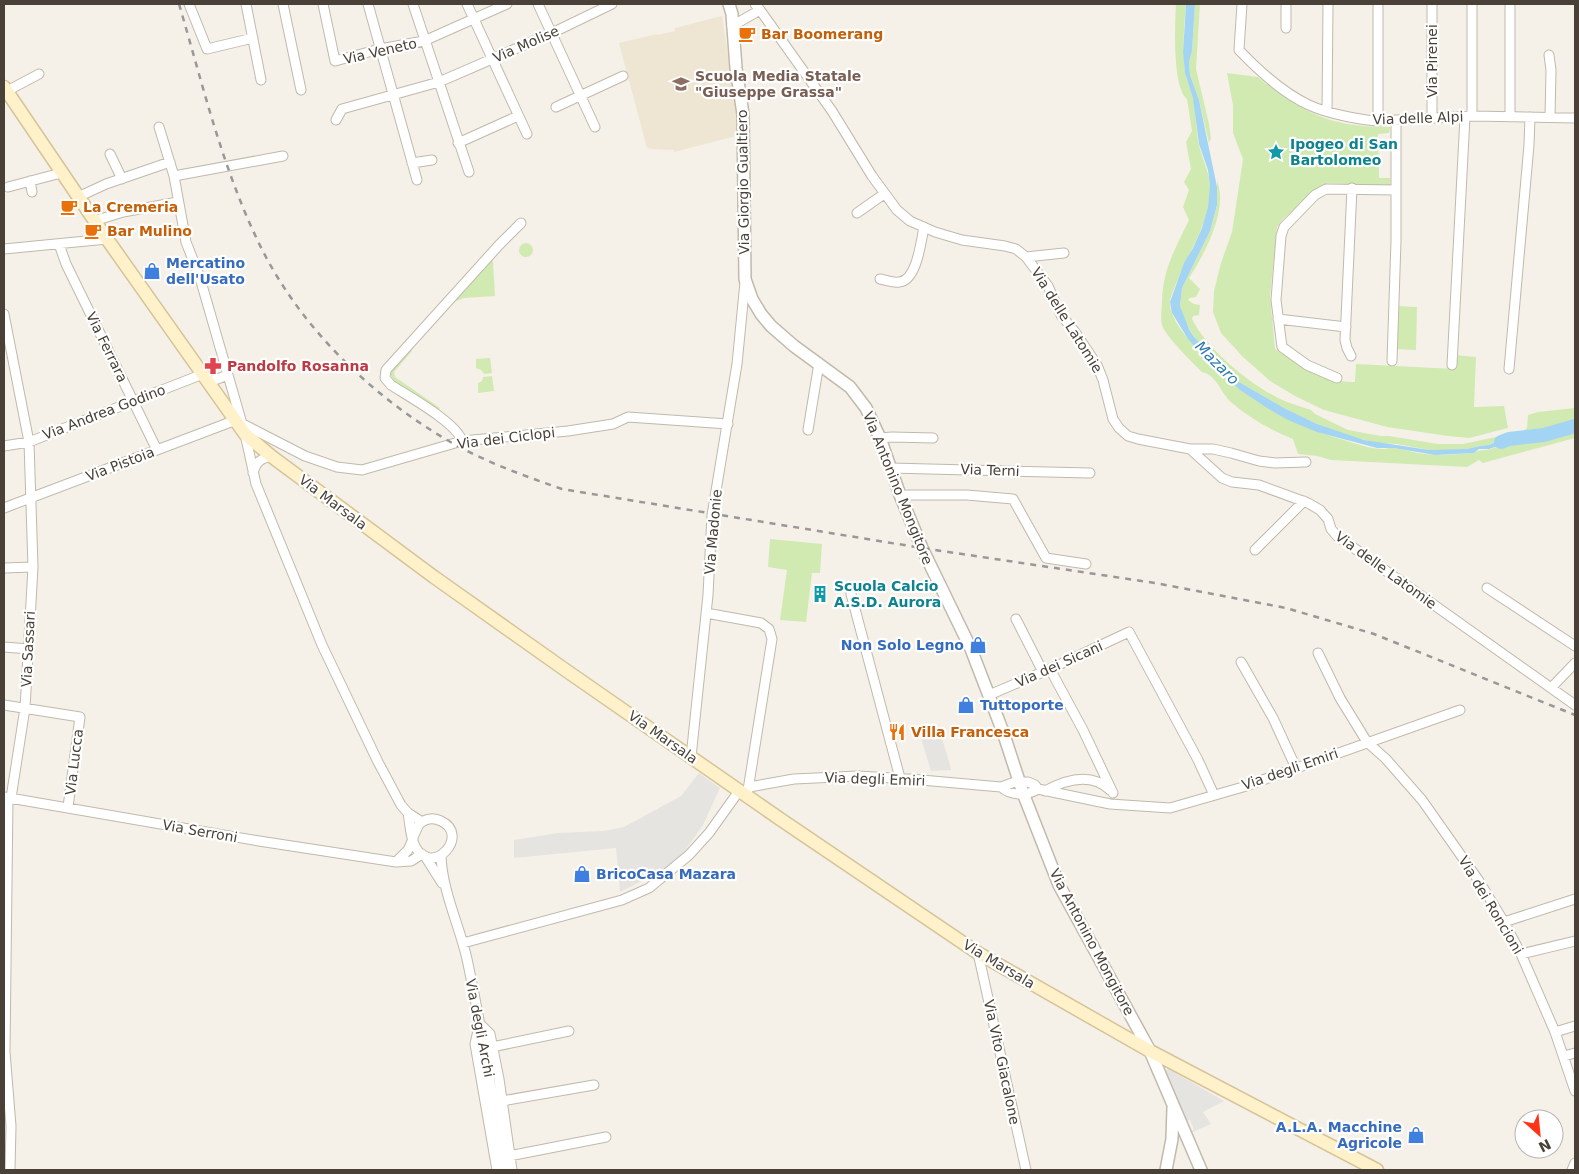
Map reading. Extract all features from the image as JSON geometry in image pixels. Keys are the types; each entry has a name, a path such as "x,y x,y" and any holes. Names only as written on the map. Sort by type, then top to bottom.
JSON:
{"main road":[{"name":"Via Marsala","path":"5,89 107,240 206,378 240,424 271,456 434,577 691,757 745,791 978,953 1150,1051 1376,1170"}],"street":[{"path":"191,4 207,50 253,38"},
{"path":"246,4 261,80"},
{"path":"283,4 301,90"},
{"name":"Via Veneto","path":"323,4 335,61 380,49 424,41 507,4"},
{"path":"368,4 417,180"},
{"path":"413,4 458,144 469,172"},
{"path":"467,4 526,134"},
{"path":"538,4 595,127"},
{"name":"Via Molise","path":"336,120 342,109 438,82 552,33 612,4"},
{"name":"Via Giorgio Gualtiero","path":"729,4 732,14 736,68 743,114 745,279 752,300 761,314"},
{"name":"Via delle Alpi","path":"1242,4 1239,50 1253,65 1294,97 1311,106 1365,120 1378,121 1510,116 1575,118"},
{"path":"1286,4 1286,28"},
{"path":"1328,4 1328,111"},
{"path":"1378,4 1378,121"},
{"name":"Via Pirenei","path":"1432,4 1432,118"},
{"path":"1452,366 1469,117 1472,4"},
{"path":"1510,4 1510,116"},
{"path":"732,26 758,7"},
{"name":"Via delle Latomie","path":"758,7 832,111 884,194 897,210 910,221 924,227 962,240 1016,249 1026,256 1048,286 1061,315 1097,365 1113,419 1128,436 1190,449 1222,478 1232,482 1259,485 1304,501 1320,510 1337,536 1575,705"},
{"path":"1549,55 1551,70 1550,118"},
{"path":"5,89 39,74"},
{"path":"556,107 623,76"},
{"path":"458,144 518,116"},
{"path":"1509,369 1530,117"},
{"path":"1392,361 1396,121"},
{"path":"159,126 174,176 186,242 200,278 228,375 252,473 322,646 378,762 393,792 408,813 422,822"},
{"path":"110,154 122,179"},
{"path":"174,176 283,156"},
{"path":"412,164 432,160"},
{"path":"78,197 170,162"},
{"path":"8,186 61,173"},
{"path":"30,181 32,192"},
{"path":"1352,188 1345,340 1352,356"},
{"path":"1337,378 1307,365 1282,347 1276,287 1280,236 1284,227 1315,195 1326,189 1396,190"},
{"path":"857,213 884,194"},
{"path":"94,221 123,212 178,202"},
{"path":"462,441 460,435 448,423 391,385 385,378 386,370 499,245 521,224"},
{"path":"880,279 900,282 906,280 912,273 924,227"},
{"path":"4,249 107,240"},
{"name":"Via Ferrara","path":"59,244 66,264 157,450"},
{"path":"1026,256 1064,252"},
{"name":"Via Madonie","path":"691,757 706,613 712,515 737,364 745,279"},
{"name":"Via Sassari","path":"4,314 28,442 33,568 25,708 7,798 5,1052 11,1126 10,1170"},
{"name":"Via Antonino Mongitore","path":"761,314 782,336 850,387 866,408 880,438 900,495 937,581 951,604 971,650 989,695 1023,794 1059,885 1150,1051 1201,1170"},
{"path":"1278,319 1346,327"},
{"path":"808,430 819,363"},
{"name":"Via Andrea Godino","path":"4,446 28,442 133,401 206,378 228,375"},
{"name":"Via dei Ciclopi","path":"240,424 305,456 338,467 362,470 462,441 613,424 628,417 728,424"},
{"name":"Via Pistoia","path":"4,508 157,450 240,424"},
{"path":"880,438 933,438"},
{"path":"1190,449 1213,449 1232,452 1259,461 1275,463 1306,462"},
{"path":"252,473 255,464 261,458 271,456"},
{"name":"Via Terni","path":"890,468 1090,473"},
{"path":"900,495 966,495 1013,499 1046,558 1086,564"},
{"path":"1255,550 1304,501"},
{"path":"4,568 33,568"},
{"path":"1487,588 1575,646"},
{"path":"851,594 900,778"},
{"path":"463,943 622,900 649,888 689,855 745,791 772,639 769,629 760,623 706,613"},
{"path":"1016,619 1082,730 1117,805"},
{"name":"Via dei Sicani","path":"989,695 1129,632 1198,760 1214,795"},
{"path":"4,647 29,648"},
{"name":"Via dei Roncioni","path":"1318,653 1340,698 1367,742 1386,759 1422,800 1479,881 1504,922 1521,954 1555,1032 1575,1091"},
{"path":"1241,662 1273,718 1296,768"},
{"path":"1551,688 1575,664"},
{"path":"4,705 25,708"},
{"name":"Via Lucca","path":"25,708 80,717 68,808"},
{"name":"Via degli Emiri","path":"745,791 794,779 819,777 900,778 1000,787 1019,781 1028,782 1042,790 1081,799 1117,805 1170,808 1296,768 1460,710"},
{"path":"1023,794 1042,790 1069,780 1079,779 1105,785 1113,793"},
{"name":"Via degli Emiri","path":"1000,787 1006,792 1023,794"},
{"name":"Via Serroni","path":"7,798 259,841 396,862 411,860 423,855"},
{"path":"396,862 408,850 413,838 416,828 422,822 435,819 443,822 449,829 451,842 448,850 441,855 433,857 423,855 416,848 413,838 408,813"},
{"name":"Via degli Archi","path":"423,855 445,887"},
{"name":"Via degli Archi","path":"441,855 445,887 463,943 480,1024 505,1170"},
{"path":"1504,922 1575,899"},
{"path":"1521,954 1575,940"},
{"name":"Via Vito Giacalone","path":"978,953 1026,1170"},
{"path":"497,1170 474,1044 480,1024 490,1034 512,1170"},
{"path":"1555,1032 1575,1026"},
{"path":"492,1047 569,1031"},
{"path":"1564,1056 1575,1053"},
{"path":"502,1102 594,1085"},
{"path":"1166,1170 1172,1139 1173,1103"},
{"path":"510,1156 606,1138"},
{"path":"1572,1170 1575,1163"}],"shaded area":[{"name":"Scuola Media Statale \"Giuseppe Grassa\"","path":"722,16 736,109 736,136 674,152 674,150 647,148 619,43 675,31 675,28"},
{"path":"939,729 951,770 931,771 920,735"},
{"path":"699,773 720,788 703,825 682,855 662,871 620,892 616,848 514,858 514,840 558,833 603,831 624,827 681,796"},
{"path":"1168,1069 1224,1101 1203,1112 1211,1124 1191,1133 1194,1130 1190,1120 1186,1121 1164,1071"}],"green space":[{"path":"1176,4 1186,4 1183,46 1185,72 1194,100 1197,134 1210,185 1210,199 1203,224 1172,293 1170,302 1176,321 1198,350 1230,381 1264,406 1302,425 1359,445 1379,449 1395,448 1431,455 1443,455 1474,453 1491,449 1507,441 1512,441 1508,437 1489,445 1448,451 1378,443 1356,438 1317,424 1284,408 1239,382 1194,337 1186,323 1180,306 1182,288 1210,231 1217,205 1217,181 1220,192 1220,205 1217,218 1208,245 1189,278 1200,289 1196,297 1188,300 1200,305 1199,315 1193,316 1192,319 1207,342 1241,374 1278,398 1311,410 1315,414 1348,430 1438,444 1463,444 1520,433 1527,428 1528,415 1575,408 1575,438 1483,463 1479,460 1467,467 1331,460 1298,454 1293,439 1268,428 1239,408 1228,399 1211,377 1202,372 1180,349 1164,330 1161,316 1167,269 1189,220 1183,207 1189,190 1184,182 1191,169 1186,142 1192,131 1187,99 1182,92 1177,69 1175,39"},
{"path":"1195,4 1200,4 1196,69 1209,124 1211,139 1209,143 1199,100 1190,75 1189,62 1192,51"},
{"path":"1227,73 1258,77 1311,113 1325,118 1355,125 1390,127 1389,133 1378,134 1379,178 1390,178 1390,186 1328,183 1321,186 1283,219 1277,227 1270,296 1275,349 1313,372 1344,382 1355,382 1356,364 1455,369 1456,355 1476,357 1474,407 1504,406 1508,428 1469,438 1448,436 1387,427 1324,410 1270,381 1242,356 1221,333 1213,312 1214,291 1232,232 1243,159 1233,133 1233,105"},
{"path":"523,243 529,243 533,250 529,257 523,257 519,253 519,247"},
{"path":"492,260 495,296 464,298 454,302"},
{"path":"1396,306 1417,307 1416,350 1395,349"},
{"path":"411,349 412,351 394,372 395,377 440,408 438,412 395,382 390,374"},
{"path":"490,358 492,373 484,374 476,368 476,359"},
{"path":"492,376 494,391 478,393 478,383 482,381 483,377"},
{"path":"770,539 822,544 820,573 812,573 806,622 780,620 787,570 768,567"}],"water":[{"name":"Mazaro","path":"1186,4 1195,4 1192,51 1189,62 1190,75 1199,100 1217,187 1217,205 1210,231 1182,288 1180,306 1194,337 1239,382 1284,408 1317,424 1364,440 1429,450 1467,449 1489,445 1508,437 1518,438 1512,442 1507,441 1489,449 1479,449 1474,453 1435,455 1394,448 1377,448 1317,432 1288,420 1240,390 1203,356 1188,339 1172,313 1170,302 1184,263 1202,228 1208,207 1210,186 1208,170 1199,144 1193,98 1185,73 1183,53"}],"waterway":[{"name":"Mazaro","path":"1501,442 1509,439 1544,435 1575,426"}],"railway":[{"path":"179,4 232,180 256,237 292,299 314,328 365,381 423,425 467,451 507,469 562,489 922,548 1155,583 1286,608 1374,634 1575,715"}],"place":[{"name":"Bar Boomerang","path":"747,34"},
{"name":"Scuola Media Statale \"Giuseppe Grassa\"","path":"681,84"},
{"name":"Ipogeo di San Bartolomeo","path":"1276,152"},
{"name":"La Cremeria","path":"69,207"},
{"name":"Bar Mulino","path":"93,231"},
{"name":"Mercatino dell'Usato","path":"152,271"},
{"name":"Pandolfo Rosanna","path":"213,366"},
{"name":"Scuola Calcio A.S.D. Aurora","path":"820,594"},
{"name":"Non Solo Legno","path":"978,645"},
{"name":"Tuttoporte","path":"966,705"},
{"name":"Villa Francesca","path":"897,732"},
{"name":"BricoCasa Mazara","path":"582,874"},
{"name":"A.L.A. Macchine Agricole","path":"1416,1135"}]}
